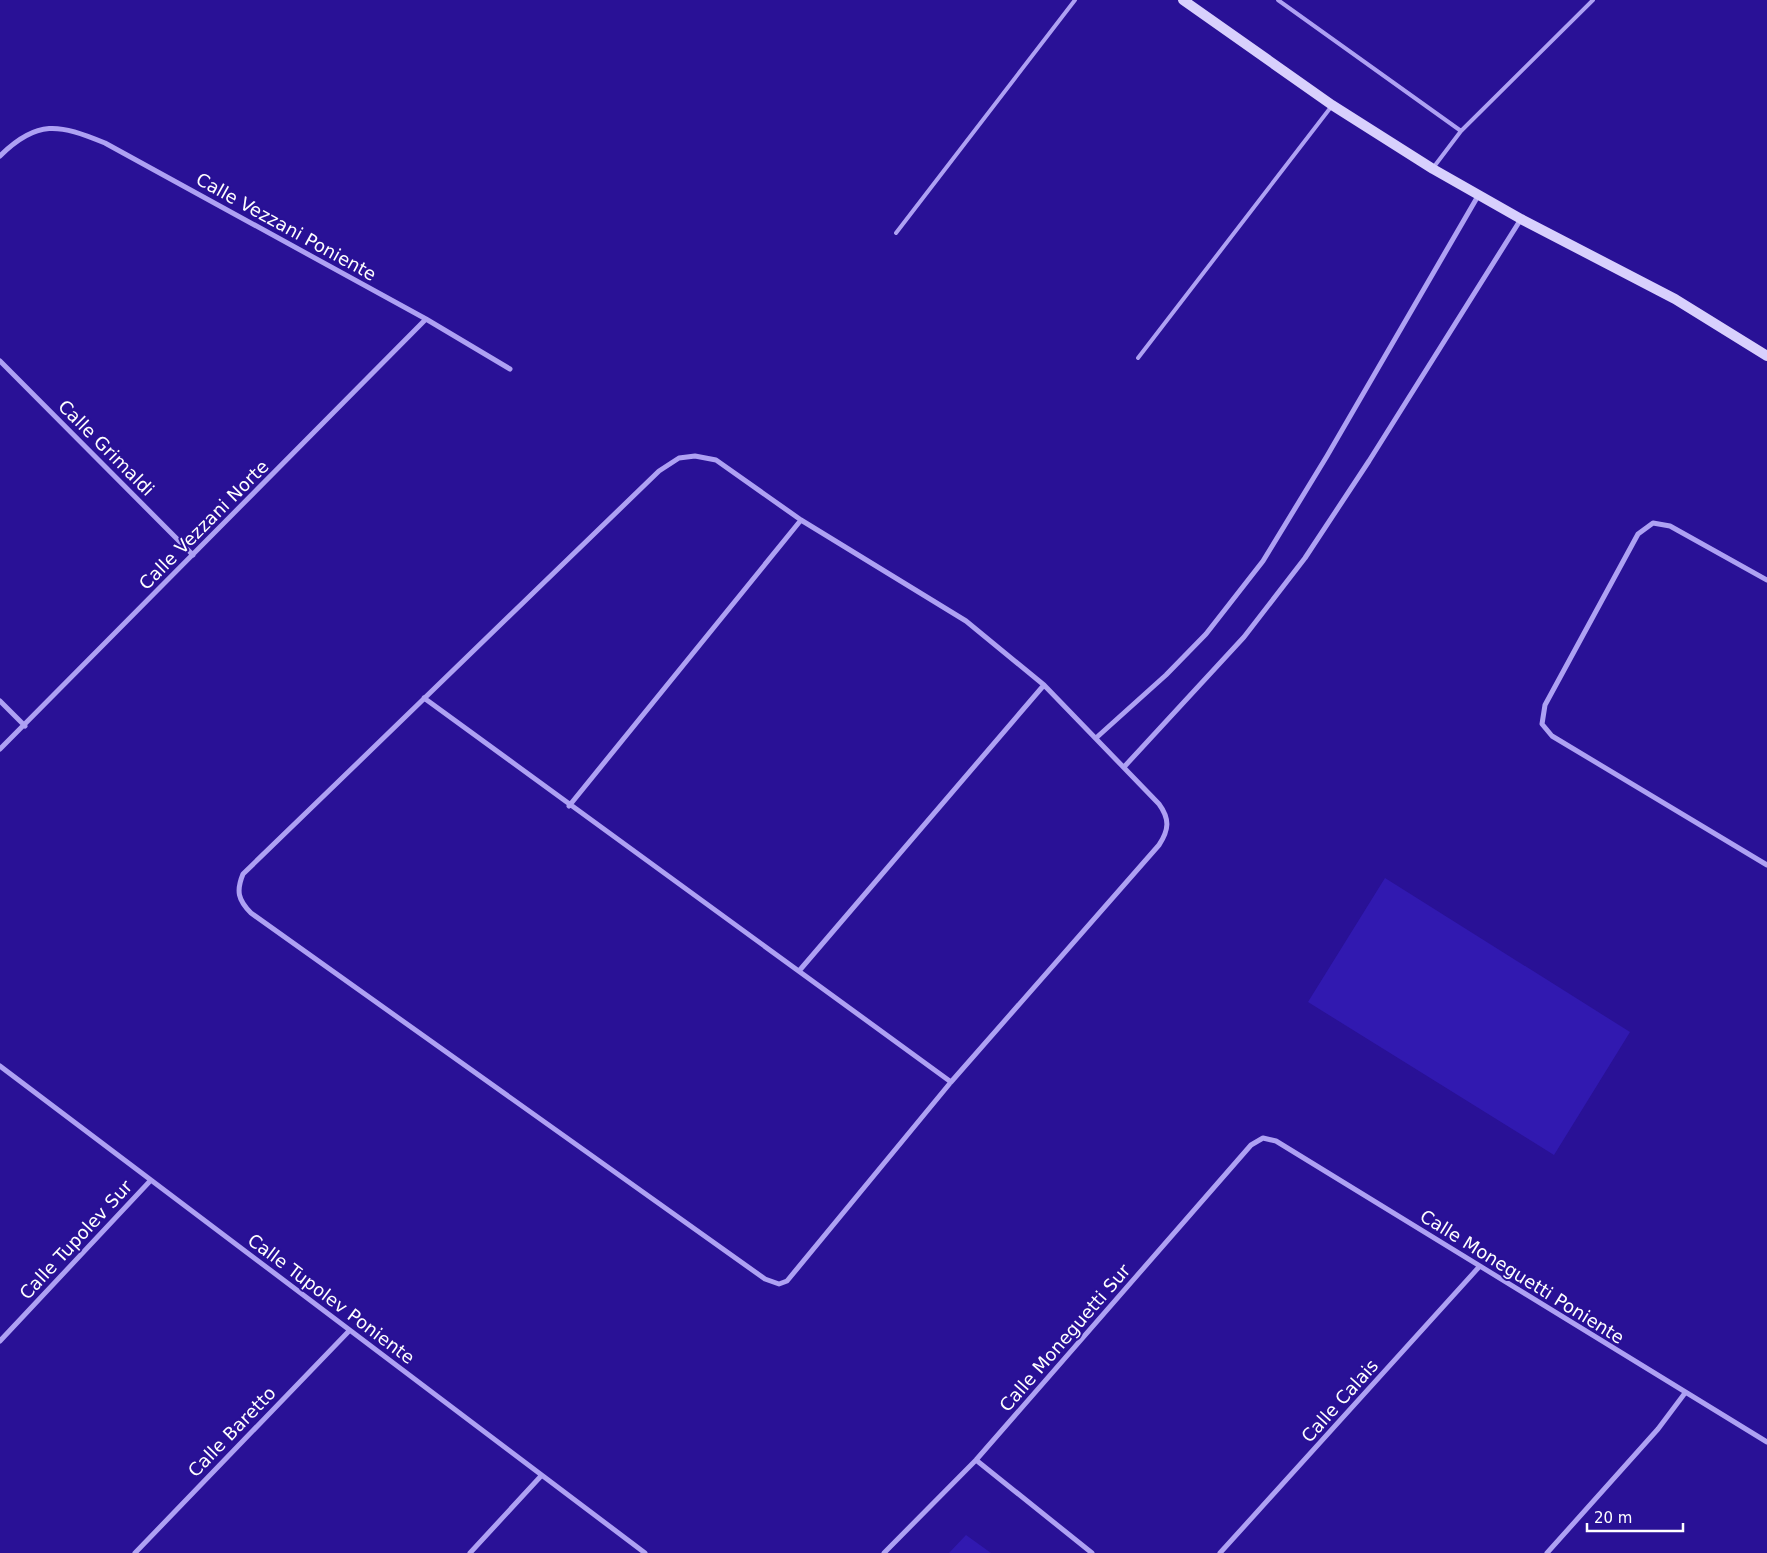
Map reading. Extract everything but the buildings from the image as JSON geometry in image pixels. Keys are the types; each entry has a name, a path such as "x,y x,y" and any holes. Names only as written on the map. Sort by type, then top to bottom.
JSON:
{"street":[{"path":"1183,0 1332,105 1433,169 1478,196 1675,299 1767,356"},
{"name":"Calle Vezzani Poniente","path":"0,156 19,138 42,128 82,134 105,143 426,319 510,369"},
{"path":"1096,738 1166,675 1206,634 1263,561 1327,456 1478,196"},
{"path":"1124,767 1244,637 1305,558 1380,444 1521,219"},
{"name":"Calle Vezzani Norte","path":"0,750 426,319"},
{"name":"Calle Grimaldi","path":"0,361 193,555"},
{"path":"695,456 716,460 801,520 966,621 1044,685 1166,813 1169,824 1166,834 951,1082 787,1281 779,1284 772,1284 251,914 240,902 238,886 243,874 659,471 679,458 695,456"},
{"path":"569,806 801,520"},
{"path":"1766,862 1552,736 1542,724 1545,705 1638,534 1653,523 1670,526 1767,580"},
{"path":"799,972 1044,685"},
{"path":"424,698 569,806 951,1082"},
{"path":"0,701 25,726"},
{"name":"Calle Tupolev Poniente","path":"0,1066 645,1553"},
{"name":"Calle Moneguetti Poniente","path":"1262,1138 1276,1141 1767,1442"},
{"name":"Calle Moneguetti Sur","path":"884,1553 976,1460 1251,1145 1262,1138"},
{"name":"Calle Tupolev Sur","path":"0,1341 151,1180"},
{"name":"Calle Calais","path":"1220,1553 1479,1267"},
{"name":"Calle Baretto","path":"135,1553 349,1331"},
{"path":"1547,1553 1658,1428 1685,1393"},
{"path":"976,1460 1092,1553"},
{"path":"470,1553 541,1476"}],"lane":[{"path":"896,233 1076,0"},
{"path":"1278,0 1461,131"},
{"path":"1433,169 1461,131 1593,0"},
{"path":"1138,358 1332,105"}],"shaded area":[{"path":"1385,878 1630,1032 1554,1155 1308,1002"},
{"path":"966,1535 991,1553 949,1553"}]}
